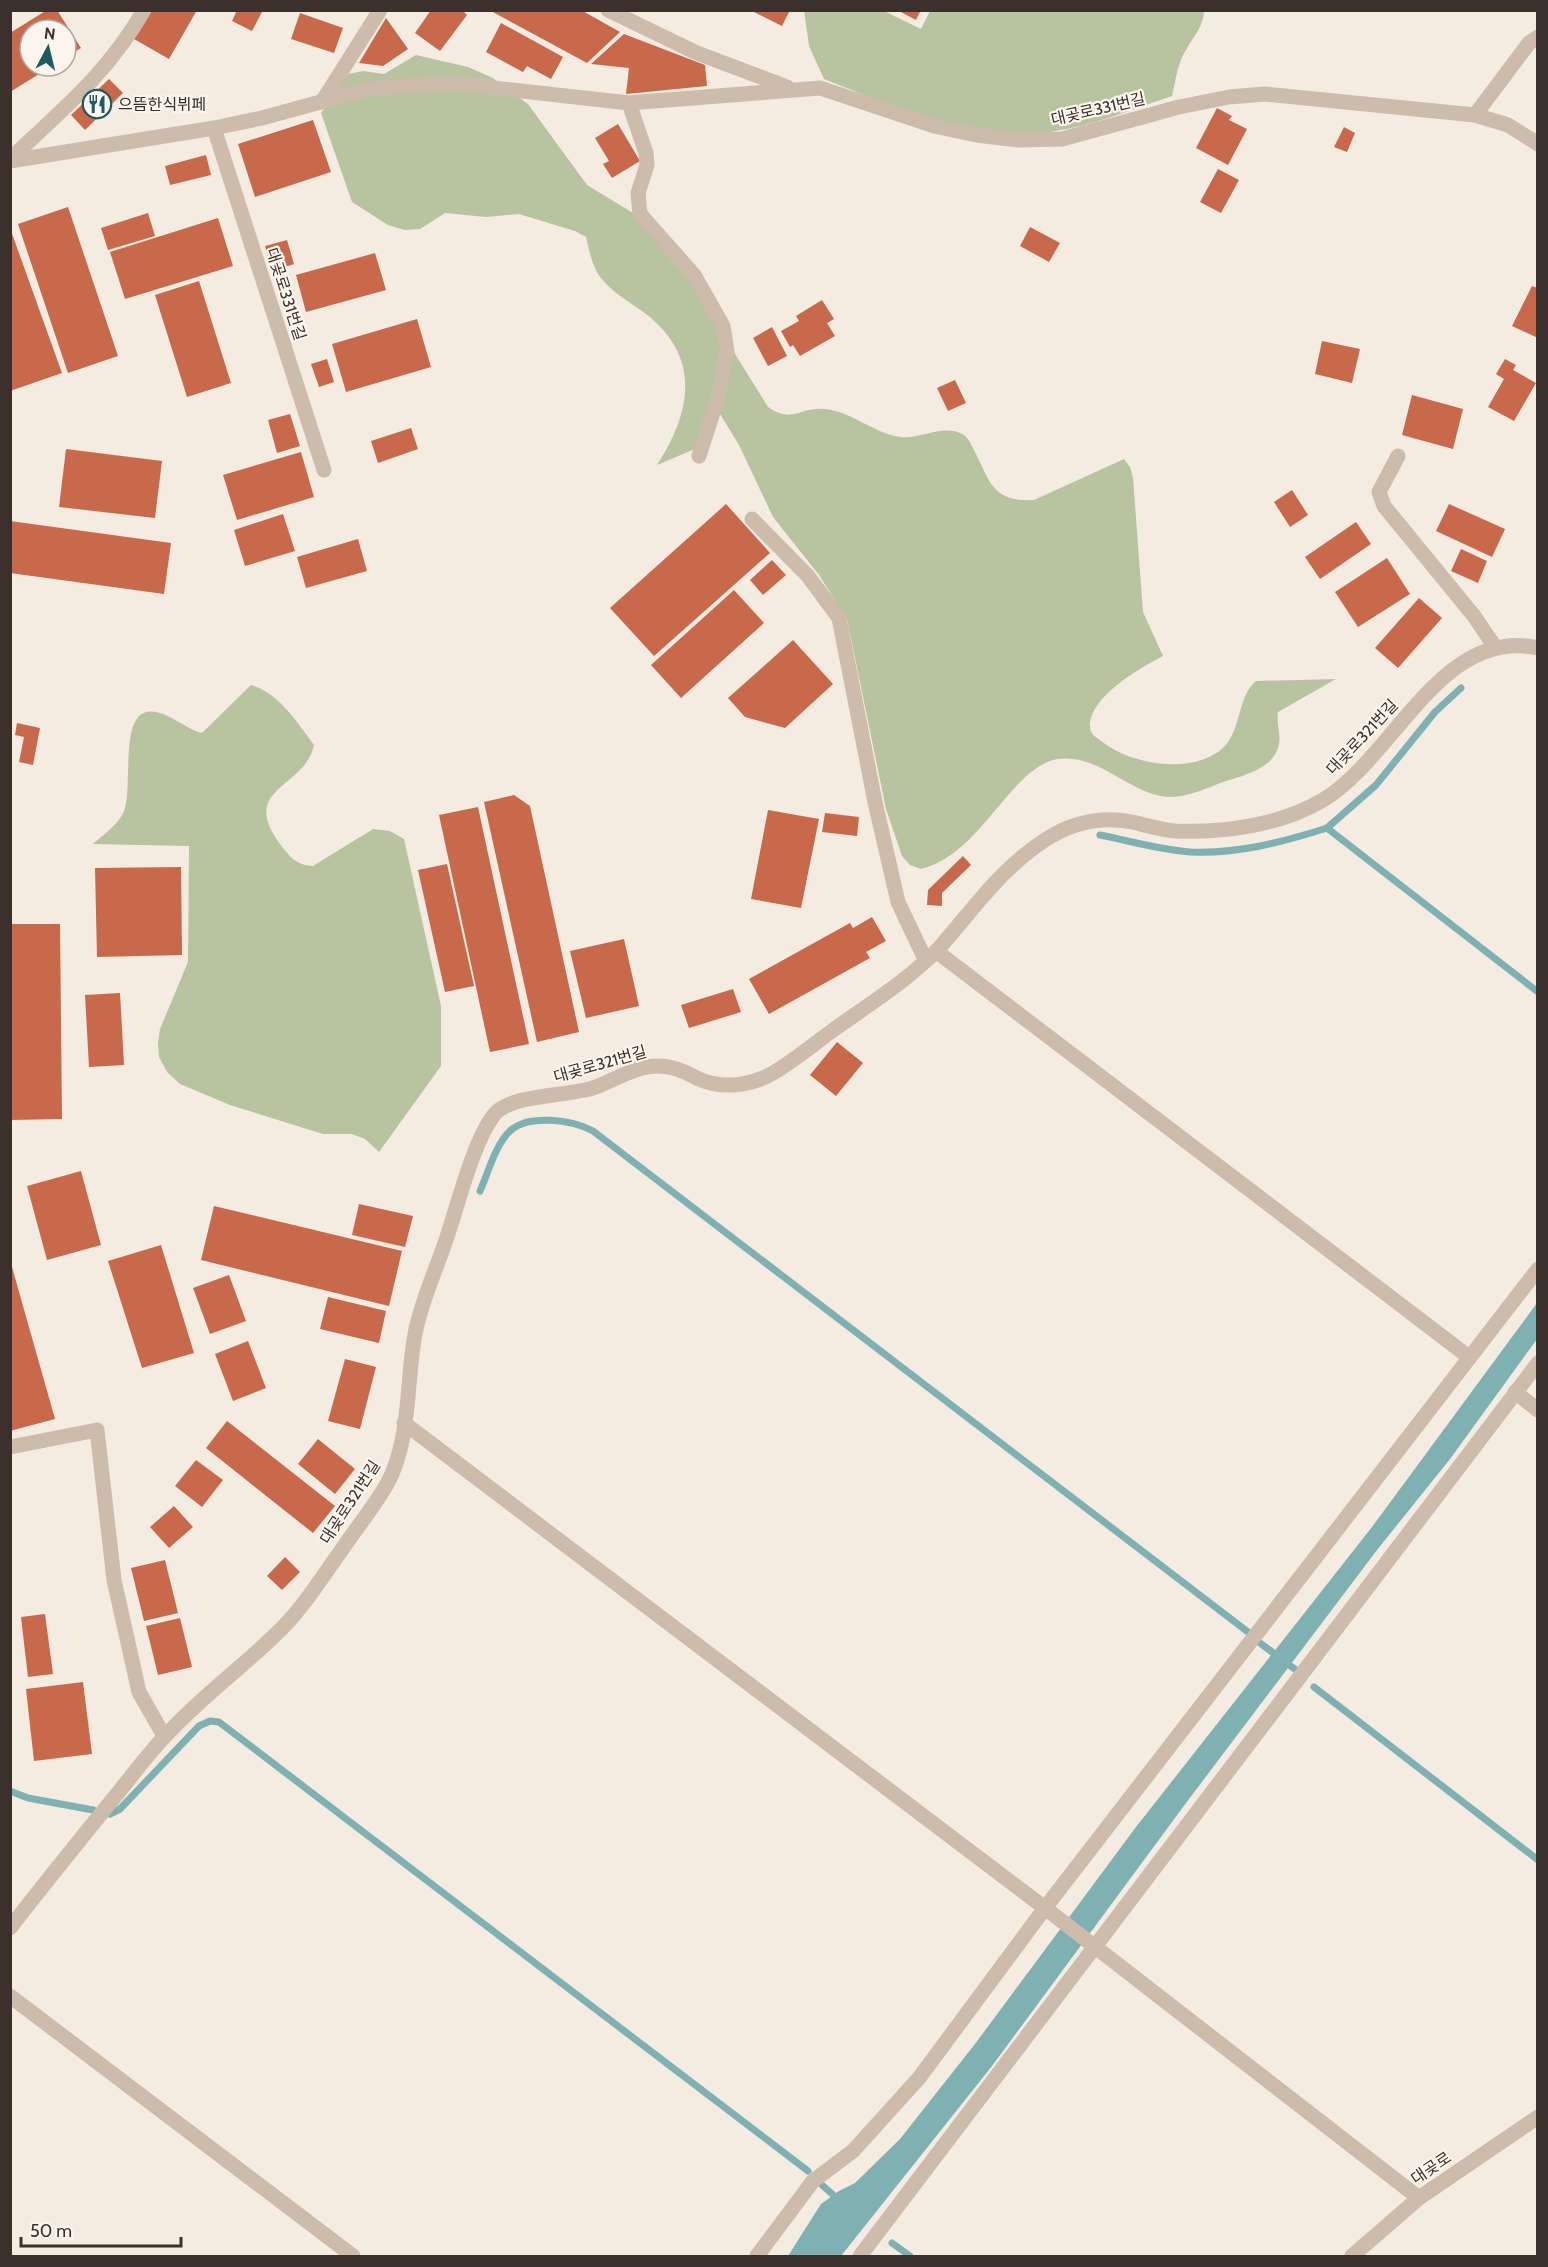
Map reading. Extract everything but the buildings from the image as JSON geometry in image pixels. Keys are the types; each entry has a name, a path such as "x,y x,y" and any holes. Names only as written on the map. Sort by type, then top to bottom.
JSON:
{"lane":[{"path":"10,160 100,75 128,39 144,10"},
{"path":"322,102 380,10"},
{"path":"608,10 697,52 794,90"},
{"path":"1475,115 1529,43 1538,37"},
{"name":"대곶로331번길","path":"10,160 214,128 368,89 450,83 629,103 820,88 934,126 1019,140 1062,139 1179,107 1229,97 1265,94 1475,115 1508,125 1538,144"},
{"path":"629,103 646,153 647,165 638,193 640,214 694,274 723,326 727,351 717,400 699,456"},
{"name":"대곶로331번길","path":"214,128 324,470"},
{"path":"1398,456 1379,492 1384,506 1474,616 1495,647"},
{"path":"752,519 808,576 839,618 875,802 898,903 931,955 1469,1357"},
{"name":"대곶로321번길","path":"10,1928 164,1736 209,1691 281,1630 309,1596 385,1487 394,1468 404,1423 416,1330 477,1147 493,1116 504,1106 594,1088 634,1070 651,1066 669,1066 689,1072 703,1081 718,1084 752,1082 772,1074 885,993 931,955 1012,863 1051,836 1076,824 1102,818 1130,821 1167,831 1199,831 1250,826 1294,816 1329,797 1353,777 1436,683 1495,647 1517,644 1538,648"},
{"path":"757,2256 813,2181 853,2151 920,2078 1045,1908 1538,1269"},
{"path":"860,2256 1538,1363"},
{"path":"1515,1392 1538,1410"},
{"path":"404,1423 1045,1908 1419,2198"},
{"path":"10,1447 97,1430 114,1580 139,1692 164,1736"},
{"path":"10,1996 353,2256"},
{"name":"대곶로","path":"1352,2256 1419,2198 1538,2117"}],"green space":[{"path":"804,10 884,11 921,29 930,11 1204,11 1200,27 1181,61 1172,96 1074,128 1012,134 957,126 903,110 824,79 809,46"},
{"path":"416,55 468,67 493,78 528,104 587,185 633,213 689,280 768,407 790,415 815,409 834,411 882,432 901,437 938,431 960,433 969,440 989,481 995,488 1009,498 1020,500 1034,500 1124,459 1130,467 1133,478 1143,612 1163,656 1118,685 1098,705 1092,716 1090,729 1101,741 1127,756 1142,760 1158,763 1190,763 1205,759 1226,745 1232,736 1245,697 1256,681 1336,679 1278,712 1279,744 1276,752 1265,765 1250,773 1193,793 1173,797 1144,791 1088,763 1074,759 1058,759 1041,765 1025,777 978,830 942,861 921,869 910,865 902,856 886,809 847,619 819,575 773,517 739,445 715,406 702,446 657,465 678,425 685,385 683,366 676,348 664,331 602,279 593,264 586,237 575,231 519,214 486,217 445,213 420,229 405,230 388,225 352,202 321,113 348,74 363,71 384,74"},
{"path":"251,685 279,701 314,745 308,760 270,799 266,811 269,825 290,856 302,864 313,866 373,829 390,831 404,839 441,1006 441,1066 379,1152 365,1139 352,1134 323,1134 230,1105 180,1084 167,1072 159,1057 158,1043 160,1029 188,962 189,846 93,844 115,825 124,811 128,787 130,740 138,717 146,712 160,713 202,733"}],"water":[{"path":"1537,1303 1537,1339 1450,1459 1377,1550 1186,1803 992,2066 841,2256 788,2256 821,2204 855,2183 900,2139 975,2044 1136,1827 1372,1527"}],"waterway":[{"path":"1327,828 1376,785 1435,712 1461,688"},
{"path":"1100,835 1168,849 1209,852 1260,846 1327,828 1538,992"},
{"path":"480,1191 500,1145 509,1132 517,1126 527,1122 550,1120 574,1124 593,1131 1248,1632"},
{"path":"1260,1643 1296,1670"},
{"path":"1314,1687 1538,1860"},
{"path":"110,1814 120,1809 199,1726 210,1721 219,1722 808,2171"},
{"path":"10,1791 28,1798 93,1810"},
{"path":"822,2185 840,2201"},
{"path":"892,2243 910,2256"}],"place":[{"name":"으뜸한식뷔페","path":"97,104"}]}
